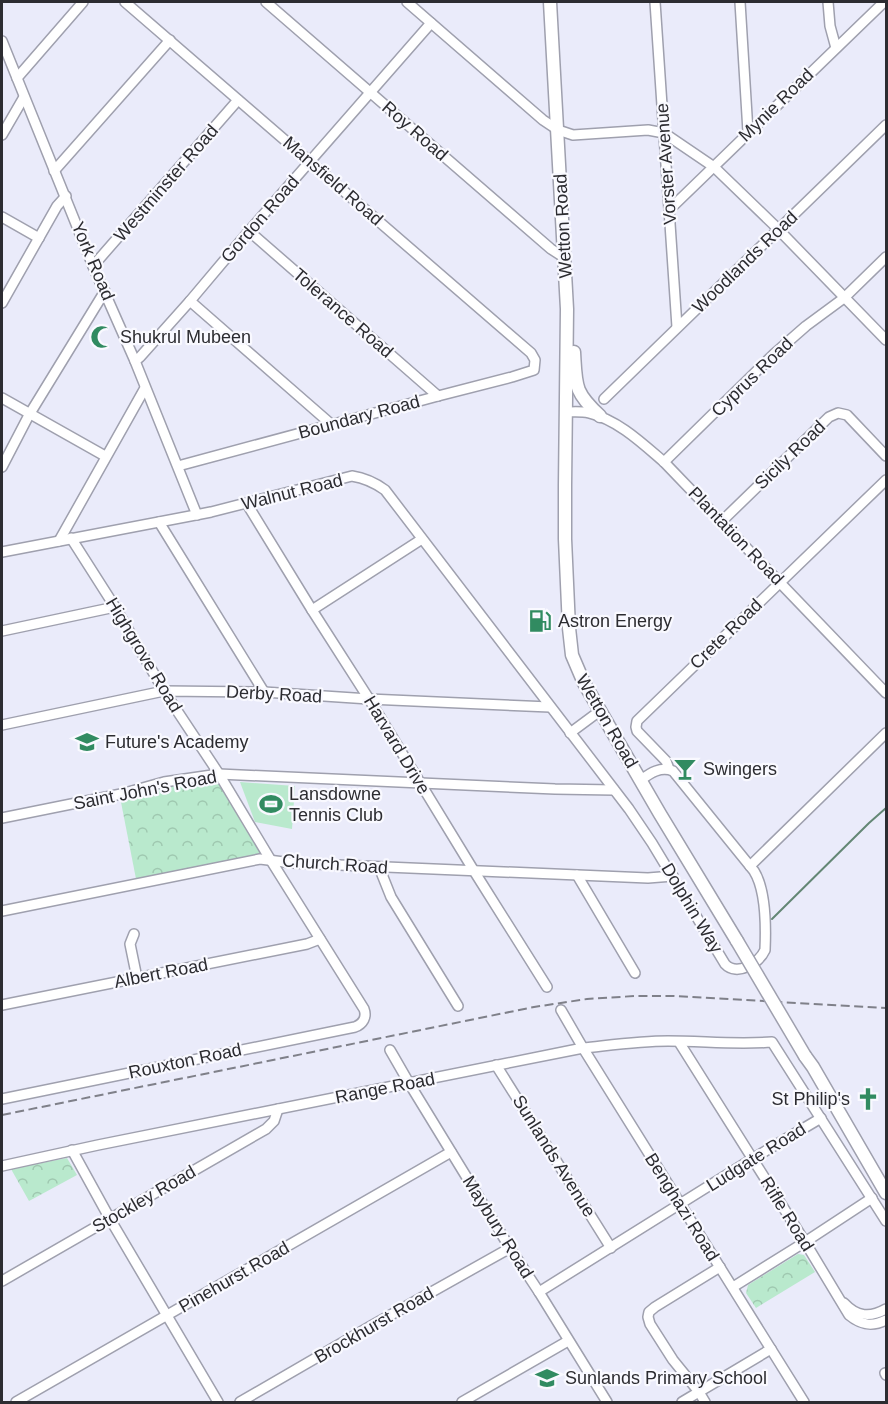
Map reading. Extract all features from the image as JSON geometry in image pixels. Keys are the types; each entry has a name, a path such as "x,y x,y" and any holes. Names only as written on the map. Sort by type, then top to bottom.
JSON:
{"main road":[{"name":"Wetton Road","path":"550,2 565,258 567,331 565,539 570,642 573,655 578,671 640,780 886,1193"},
{"path":"567,331 573,342 577,389 586,403 600,416"}],"street":[{"path":"17,78 83,2"},
{"name":"Mansfield Road","path":"125,2 531,353 535,364"},
{"name":"Roy Road","path":"266,2 551,249 565,258"},
{"path":"407,2 543,120 558,130 573,135 648,130 664,133 714,167 886,340"},
{"name":"Vorster Avenue","path":"655,2 677,327"},
{"path":"740,2 748,132"},
{"path":"828,2 832,38 836,48"},
{"name":"Mynie Road","path":"669,210 885,2"},
{"name":"Gordon Road","path":"135,361 190,301 431,22"},
{"path":"54,171 171,40"},
{"name":"York Road","path":"2,41 93,266 198,515"},
{"path":"2,135 24,97"},
{"name":"Westminster Road","path":"93,266 238,100"},
{"name":"Woodlands Road","path":"604,399 886,125"},
{"path":"2,303 57,206 66,196"},
{"path":"2,217 39,238"},
{"name":"Tolerance Road","path":"249,231 438,396"},
{"name":"Cyprus Road","path":"664,462 774,354 806,326 844,298 886,257"},
{"path":"2,467 29,415 105,291"},
{"path":"190,301 332,425"},
{"name":"Boundary Road","path":"178,466 527,373 534,370 535,364"},
{"path":"58,541 145,388"},
{"path":"2,398 105,456"},
{"name":"Plantation Road","path":"565,412 584,412 600,416 638,440 664,462 886,693"},
{"name":"Sicily Road","path":"722,521 829,417 838,413 847,415 886,456"},
{"name":"Walnut Road","path":"2,552 198,515 352,476 363,478 385,490 570,733"},
{"name":"Crete Road","path":"669,769 666,761 638,731 637,721 886,480"},
{"name":"Harvard Drive","path":"247,504 547,987"},
{"path":"159,522 264,692"},
{"name":"Highgrove Road","path":"71,538 364,1009 365,1017"},
{"path":"312,610 422,539"},
{"path":"2,631 115,607"},
{"name":"Derby Road","path":"2,725 164,690 264,692 550,707"},
{"path":"570,733 601,710"},
{"name":"Dolphin Way","path":"570,733 652,843 725,964 731,969 743,969 761,957 766,945 762,889 759,879 681,780 669,769"},
{"path":"750,866 886,733"},
{"path":"640,780 658,770 669,769"},
{"name":"Saint John's Road","path":"2,818 121,794 164,782 219,774 614,790"},
{"name":"Church Road","path":"2,911 260,859 292,863 474,871 648,878 673,876"},
{"path":"379,867 391,897 458,1006"},
{"path":"578,875 635,973"},
{"path":"134,934 130,944 137,978"},
{"name":"Albert Road","path":"2,1005 307,944 320,939"},
{"name":"Benghazi Road","path":"561,1010 804,1402"},
{"name":"Rouxton Road","path":"2,1099 355,1027 365,1017"},
{"name":"Range Road","path":"2,1166 496,1065 584,1048 638,1042 754,1044 772,1042 820,1118"},
{"name":"Rifle Road","path":"679,1042 849,1315 858,1322 875,1325 886,1320"},
{"name":"Maybury Road","path":"390,1050 607,1402"},
{"name":"Sunlands Avenue","path":"496,1065 611,1248"},
{"name":"Stockley Road","path":"2,1281 266,1129 274,1121 278,1109"},
{"path":"820,1118 886,1221"},
{"name":"Ludgate Road","path":"539,1292 820,1118"},
{"path":"72,1150 166,1316 218,1402"},
{"name":"Pinehurst Road","path":"16,1402 451,1152"},
{"path":"733,1287 872,1198"},
{"name":"Brockhurst Road","path":"240,1402 510,1248"},
{"path":"705,1402 673,1360 648,1317 649,1312 655,1307 720,1267"},
{"name":"Rifle Road","path":"836,1295 849,1307 864,1315 872,1315 886,1309"},
{"path":"462,1402 568,1341"},
{"path":"682,1402 771,1349"}],"green space":[{"path":"218,772 270,859 137,884 119,792"},
{"name":"Lansdowne Tennis Club","path":"240,782 295,786 292,829 255,822"},
{"path":"67,1158 77,1175 29,1201 11,1169"},
{"path":"798,1254 804,1255 815,1272 756,1308 746,1293 748,1285"}],"waterway":[{"path":"772,919 886,808"}],"railway":[{"path":"2,1115 534,1007 587,999 674,996 886,1008"}],"place":[{"name":"Shukrul Mubeen","path":"102,337"},
{"name":"Astron Energy","path":"540,621"},
{"name":"Future's Academy","path":"87,742"},
{"name":"Swingers","path":"685,769"},
{"name":"Lansdowne Tennis Club","path":"271,804"},
{"name":"St Philip's","path":"868,1099"},
{"name":"Sunlands Primary School","path":"547,1378"}]}
